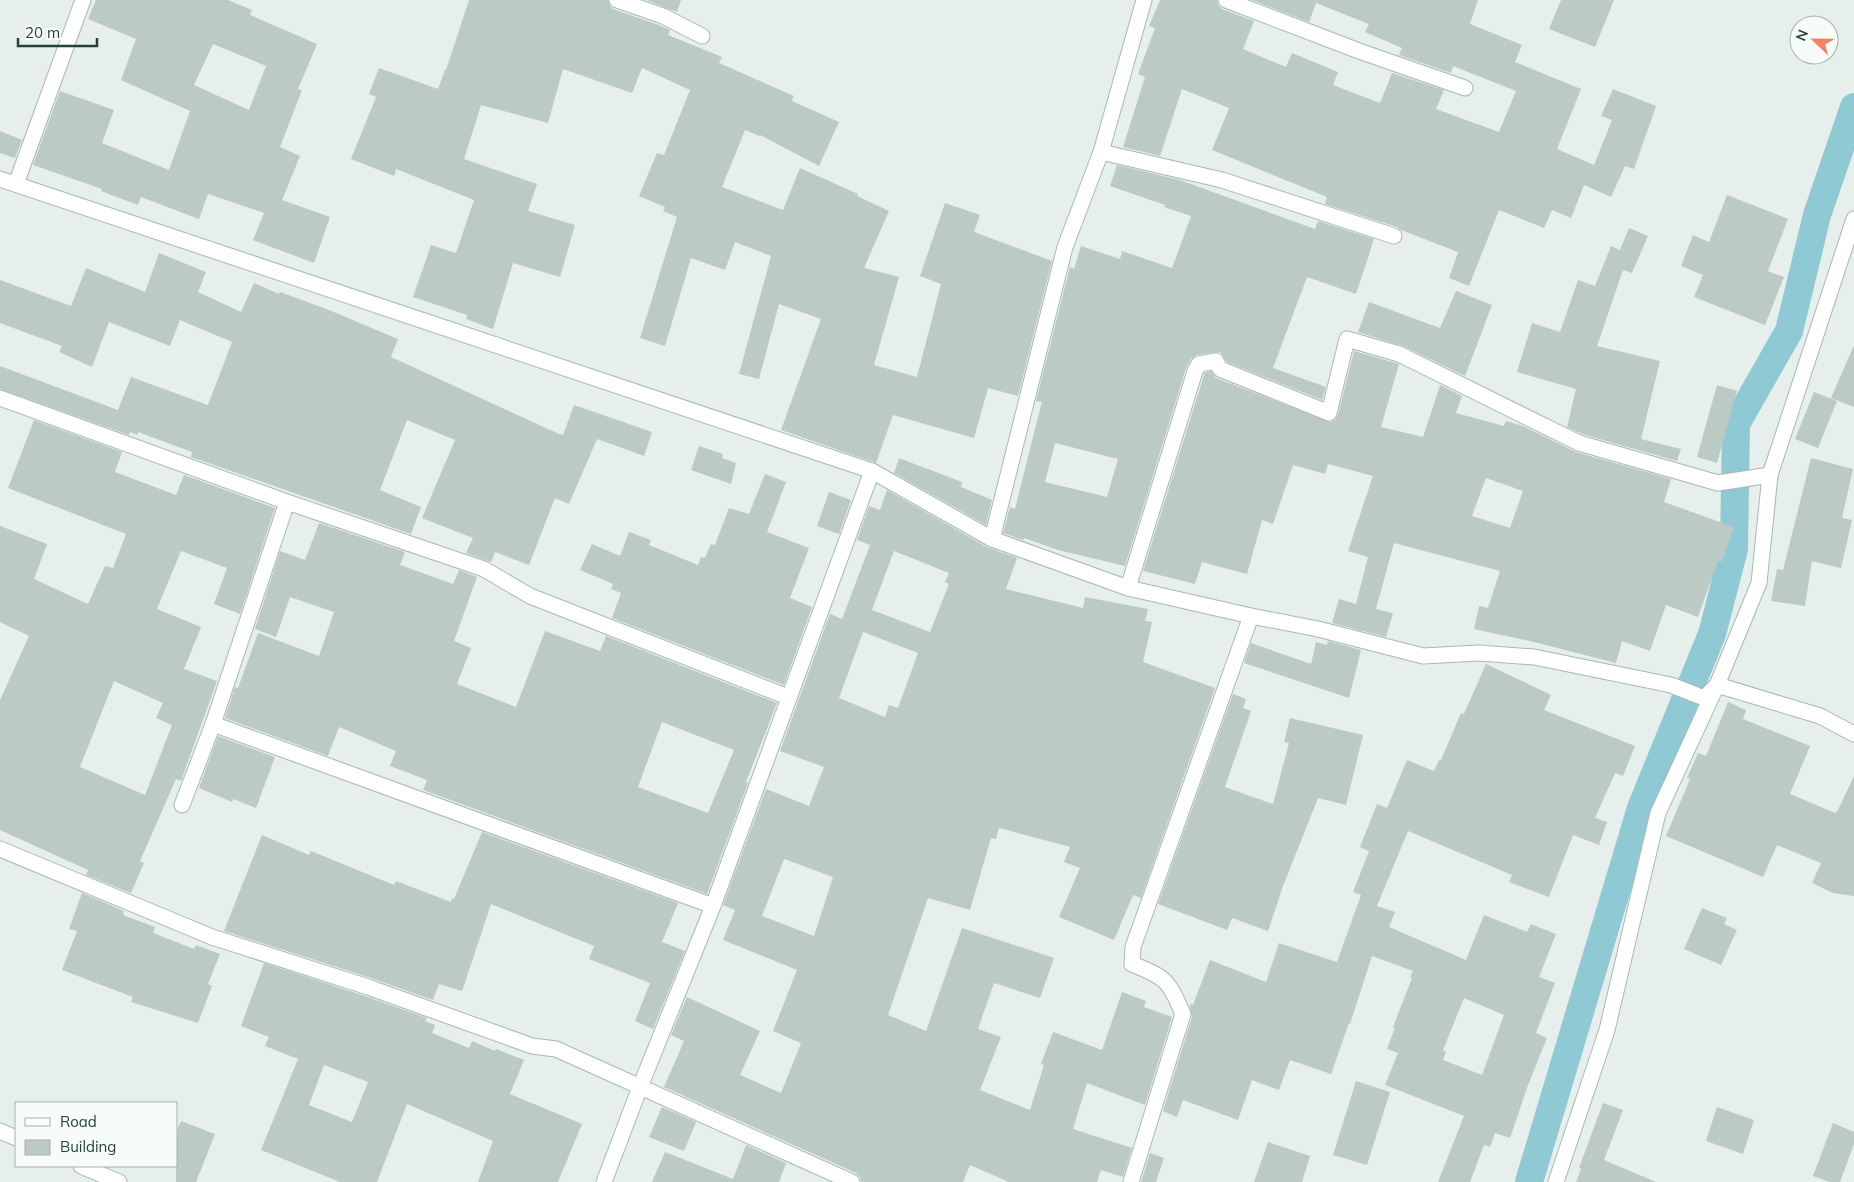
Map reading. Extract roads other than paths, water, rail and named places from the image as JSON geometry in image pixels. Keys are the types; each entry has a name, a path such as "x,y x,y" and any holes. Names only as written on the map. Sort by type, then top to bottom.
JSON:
{"street":[{"path":"16,184 83,0"},
{"path":"617,0 663,16 702,36"},
{"path":"992,539 1066,247 1101,152 1144,0"},
{"path":"1226,0 1358,51 1465,88"},
{"path":"1101,152 1222,180 1394,236"},
{"path":"0,179 872,471 992,539 1128,588 1318,629 1423,656 1479,653 1534,657 1671,685 1704,698 1717,685"},
{"path":"1556,1182 1607,1030 1658,813 1717,685 1759,583 1770,475 1854,219"},
{"path":"1128,588 1195,371 1199,364 1216,361 1220,369 1328,413 1347,339 1399,354 1579,442 1718,483 1770,475"},
{"path":"0,398 287,502 484,569 530,596 788,697"},
{"path":"604,1182 713,906 872,471"},
{"path":"182,805 213,724 287,502"},
{"path":"1131,1182 1183,1014 1171,987 1158,974 1132,964 1133,948 1251,616"},
{"path":"1717,685 1820,716 1854,734"},
{"path":"213,724 713,906"},
{"path":"0,849 212,937 368,986 532,1046 556,1048 852,1182"},
{"path":"0,1130 15,1138"},
{"path":"83,1167 119,1182"}],"waterway":[{"path":"1529,1182 1641,808 1712,634 1734,549 1736,424 1789,331 1817,215 1854,107"}]}
